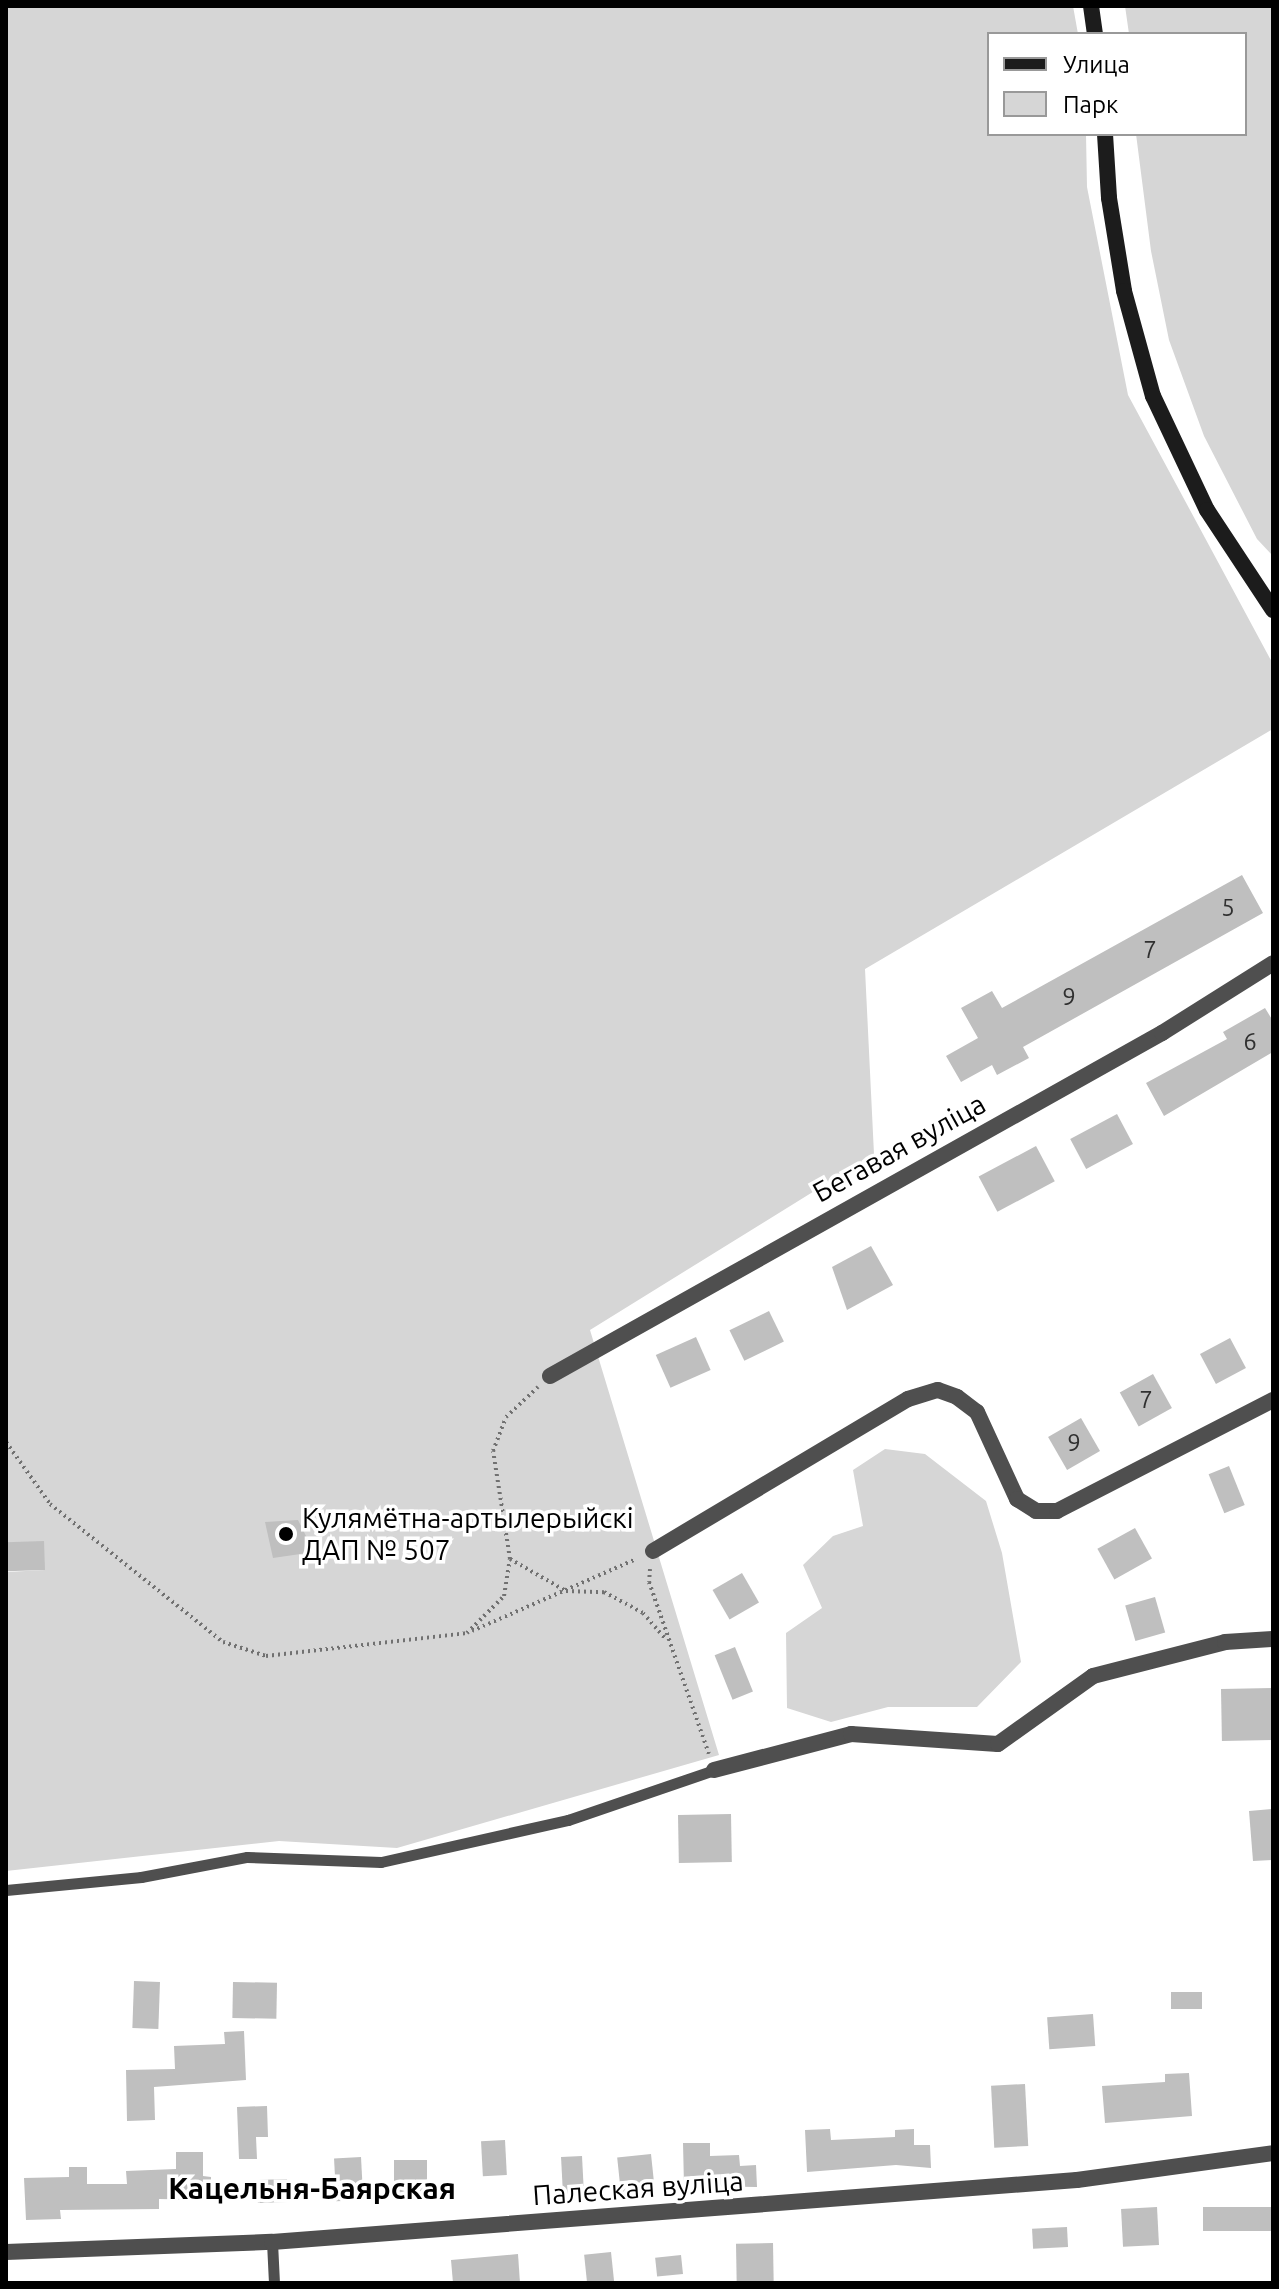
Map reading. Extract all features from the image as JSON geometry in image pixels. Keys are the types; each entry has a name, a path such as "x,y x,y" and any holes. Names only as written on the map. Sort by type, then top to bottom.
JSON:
{"street":[{"path":"1091,6 1095,32"},
{"path":"1105,136 1109,198 1124,291 1153,396 1207,510 1273,610"},
{"name":"Бегавая вуліца","path":"550,1376 1162,1033 1273,963"},
{"path":"653,1551 908,1399 938,1390 957,1397 977,1412 1017,1499 1036,1511 1057,1511 1273,1400"},
{"path":"714,1770 851,1734 998,1744 1093,1676 1225,1642 1273,1639"},
{"name":"Палеская вуліца","path":"6,2252 272,2242 1077,2180 1273,2153"}],"lane":[{"path":"6,1890 141,1877 247,1857 381,1862 568,1820 714,1770"},
{"path":"272,2242 274,2283"}],"path":[{"path":"467,1633 504,1596 510,1559 493,1451 506,1417 550,1376"},
{"path":"6,1442 50,1504 223,1642 266,1656 467,1633 653,1551"},
{"path":"653,1551 649,1582 714,1770"},
{"path":"510,1559 566,1591 604,1592 643,1613 668,1642"}],"green space":[{"path":"6,6 1073,6 1078,32 987,32 987,136 1086,136 1087,187 1128,395 1273,664 1273,729 865,969 874,1154 590,1330 719,1755 397,1848 279,1841 6,1871 6,1572 45,1570 6,1543"},
{"path":"1125,6 1273,6 1273,556 1257,539 1204,436 1169,340 1151,251 1136,136 1247,136 1247,32 1129,32"},
{"path":"885,1449 925,1454 986,1501 1002,1553 1021,1662 977,1707 888,1707 831,1722 787,1708 786,1633 822,1608 803,1565 833,1536 863,1526 853,1470"}],"building":[{"path":"1242,875 1263,913 1023,1047 1029,1058 997,1075 992,1065 961,1082 946,1056 978,1038 961,1008 992,991 1002,1008"},
{"path":"1265,1008 1273,1021 1273,1052 1164,1116 1146,1083 1227,1039 1223,1032"},
{"path":"1117,1114 1133,1144 1086,1169 1070,1139"},
{"path":"1036,1146 1055,1181 997,1212 979,1177"},
{"path":"871,1246 893,1285 847,1310 832,1267"},
{"path":"769,1311 784,1342 744,1361 729,1330"},
{"path":"696,1337 711,1370 670,1388 656,1355"},
{"path":"1230,1338 1246,1368 1216,1384 1200,1354"},
{"path":"1153,1374 1172,1408 1139,1427 1120,1392"},
{"path":"1081,1418 1100,1451 1067,1470 1048,1437"},
{"path":"1229,1466 1245,1505 1224,1513 1209,1474"},
{"name":"Кулямётна-артылерыйскі ДАП № 507","path":"298,1520 314,1552 273,1558 265,1522"},
{"path":"1135,1528 1152,1559 1114,1579 1097,1549"},
{"path":"44,1541 45,1570 7,1571 6,1542"},
{"path":"742,1573 759,1602 730,1619 713,1590"},
{"path":"1155,1597 1165,1633 1135,1641 1125,1606"},
{"path":"735,1647 753,1692 733,1700 715,1655"},
{"path":"1272,1688 1273,1740 1222,1741 1221,1689"},
{"path":"1273,1809 1273,1860 1253,1861 1249,1811"},
{"path":"731,1814 732,1862 679,1863 678,1815"},
{"path":"134,1981 160,1982 158,2029 132,2028"},
{"path":"233,1982 277,1983 276,2019 232,2018"},
{"path":"1171,1992 1202,1992 1202,2009 1171,2009"},
{"path":"1093,2014 1095,2046 1049,2049 1047,2017"},
{"path":"244,2031 246,2080 154,2087 155,2120 127,2121 126,2070 175,2069 174,2046 225,2044 224,2032"},
{"path":"1189,2073 1192,2116 1105,2123 1102,2086 1165,2082 1165,2074"},
{"path":"1025,2084 1028,2146 994,2148 991,2086"},
{"path":"267,2106 268,2137 256,2137 257,2159 239,2159 237,2107"},
{"path":"830,2129 831,2140 895,2137 895,2130 914,2129 914,2145 930,2145 931,2168 896,2165 807,2172 805,2130"},
{"path":"505,2140 507,2175 483,2176 481,2141"},
{"path":"683,2143 710,2143 710,2156 739,2155 740,2166 756,2165 757,2187 684,2186"},
{"path":"176,2152 203,2152 203,2176 211,2177 211,2200 159,2199 159,2209 60,2210 61,2219 26,2220 24,2178 69,2177 69,2167 87,2167 87,2184 127,2184 126,2171 176,2169"},
{"path":"651,2154 655,2194 621,2197 617,2158"},
{"path":"582,2156 584,2193 563,2194 561,2157"},
{"path":"361,2157 363,2200 336,2201 334,2158"},
{"path":"394,2160 427,2160 427,2199 394,2199"},
{"path":"287,2179 288,2202 258,2203 257,2180"},
{"path":"1157,2207 1159,2245 1123,2247 1121,2209"},
{"path":"1203,2207 1273,2207 1273,2231 1203,2231"},
{"path":"1067,2227 1068,2247 1033,2249 1032,2229"},
{"path":"773,2243 774,2283 737,2283 736,2244"},
{"path":"611,2252 614,2283 587,2283 584,2255"},
{"path":"518,2254 520,2283 453,2283 451,2260"},
{"path":"681,2255 683,2274 657,2277 655,2258"}],"place":[{"name":"Кулямётна-артылерыйскі ДАП № 507","path":"286,1534"}],"district":[{"name":"Кацельня-Баярская","path":"312,2188"}]}
